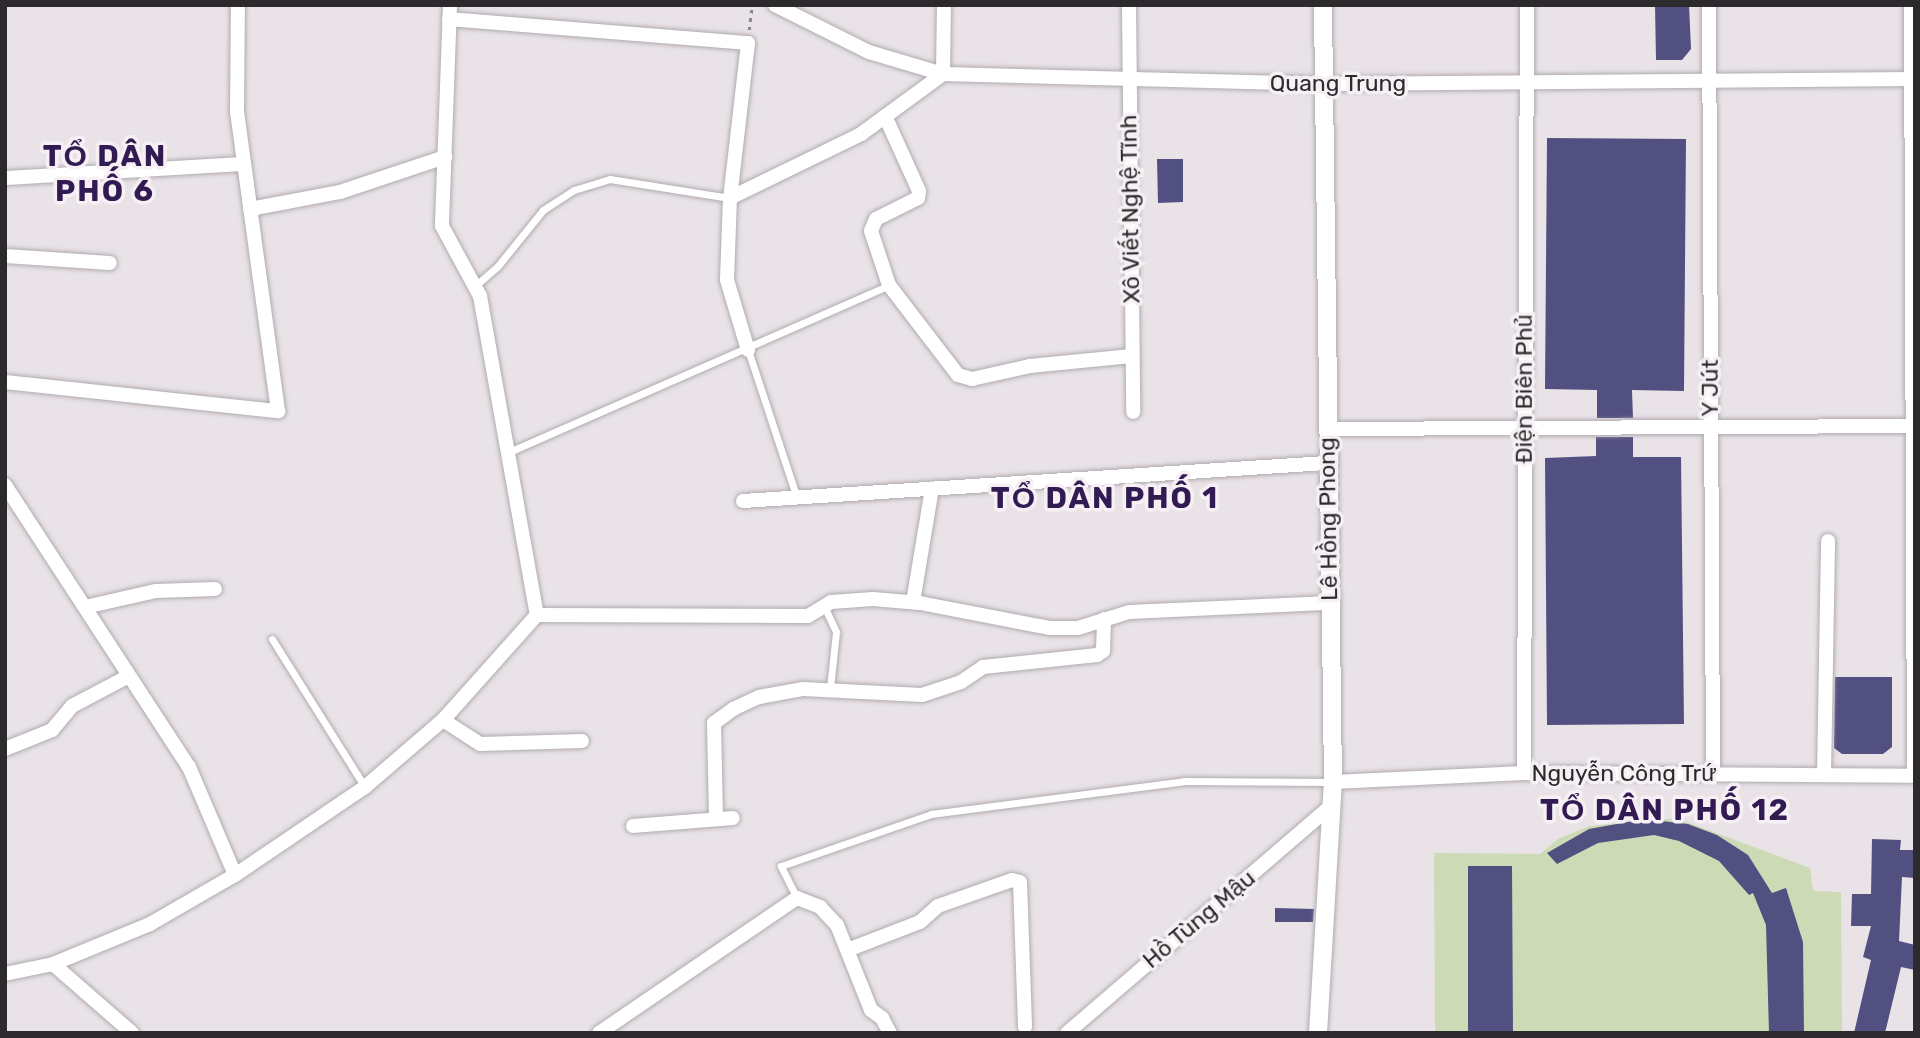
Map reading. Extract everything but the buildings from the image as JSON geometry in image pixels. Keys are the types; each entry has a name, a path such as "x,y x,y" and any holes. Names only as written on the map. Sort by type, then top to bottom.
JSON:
{"street":[{"path":"5,382 278,411 237,111 238,5"},
{"name":"Quang Trung","path":"775,5 869,52 943,74 1323,84 1914,79"},
{"path":"730,198 861,134 943,74 944,5"},
{"name":"Xô Viết Nghệ Tĩnh","path":"1129,5 1133,412"},
{"name":"Lê Hồng Phong","path":"1318,1033 1333,782 1326,463 1323,5"},
{"name":"Điện Biên Phủ","path":"1524,773 1523,428 1527,5"},
{"name":"Y Jút","path":"1709,5 1713,771"},
{"path":"1910,5 1914,79 1914,776"},
{"path":"537,615 475,286 442,226 450,12 748,43 730,198 727,280 748,350"},
{"path":"885,116 919,191 918,198 872,223 889,285 964,378 1074,360 1132,356"},
{"path":"250,209 340,191 444,157"},
{"path":"5,178 244,164"},
{"path":"5,256 110,263"},
{"path":"1326,429 1914,426"},
{"path":"743,501 1326,463"},
{"path":"5,485 189,767 235,875"},
{"path":"913,602 932,488"},
{"path":"1824,774 1828,541"},
{"path":"85,607 156,592 215,589"},
{"path":"5,974 53,964 150,924 235,875 365,788 443,720 537,615 808,616 824,605 873,599 913,602 1050,628 1078,628 1129,612 1330,603"},
{"path":"716,818 715,723 759,697 830,688 922,695 961,682 983,667 1097,655 1103,650 1104,619"},
{"path":"5,749 52,730 72,706 129,676"},
{"path":"443,720 480,744 582,741"},
{"name":"Nguyễn Công Trứ","path":"1333,782 1524,773 1713,771 1914,776"},
{"name":"Hồ Tùng Mậu","path":"1067,1033 1331,806"},
{"path":"633,826 733,818"},
{"path":"850,949 920,922 937,906 1012,880 1020,882 1025,1027"},
{"path":"599,1033 797,898 820,907 850,949 871,1010 890,1033"},
{"path":"53,964 132,1033"}],"lane":[{"path":"475,286 497,267 543,210 574,190 610,179 730,198"},
{"path":"508,452 748,350 889,285"},
{"path":"748,350 797,499"},
{"path":"824,605 836,632 837,656 830,688"},
{"path":"272,639 365,788"},
{"path":"797,898 781,866 931,814 1184,781 1333,782"}],"path":[{"path":"748,43 752,5"}],"green space":[{"path":"1676,818 1810,868 1813,891 1841,892 1842,1033 1435,1033 1434,853 1540,854 1558,839 1589,826"}],"district":[{"name":"TỔ DÂN PHỐ 6","path":"105,173"},
{"name":"TỔ DÂN PHỐ 1","path":"1105,498"},
{"name":"TỔ DÂN PHỐ 12","path":"1665,810"}]}
